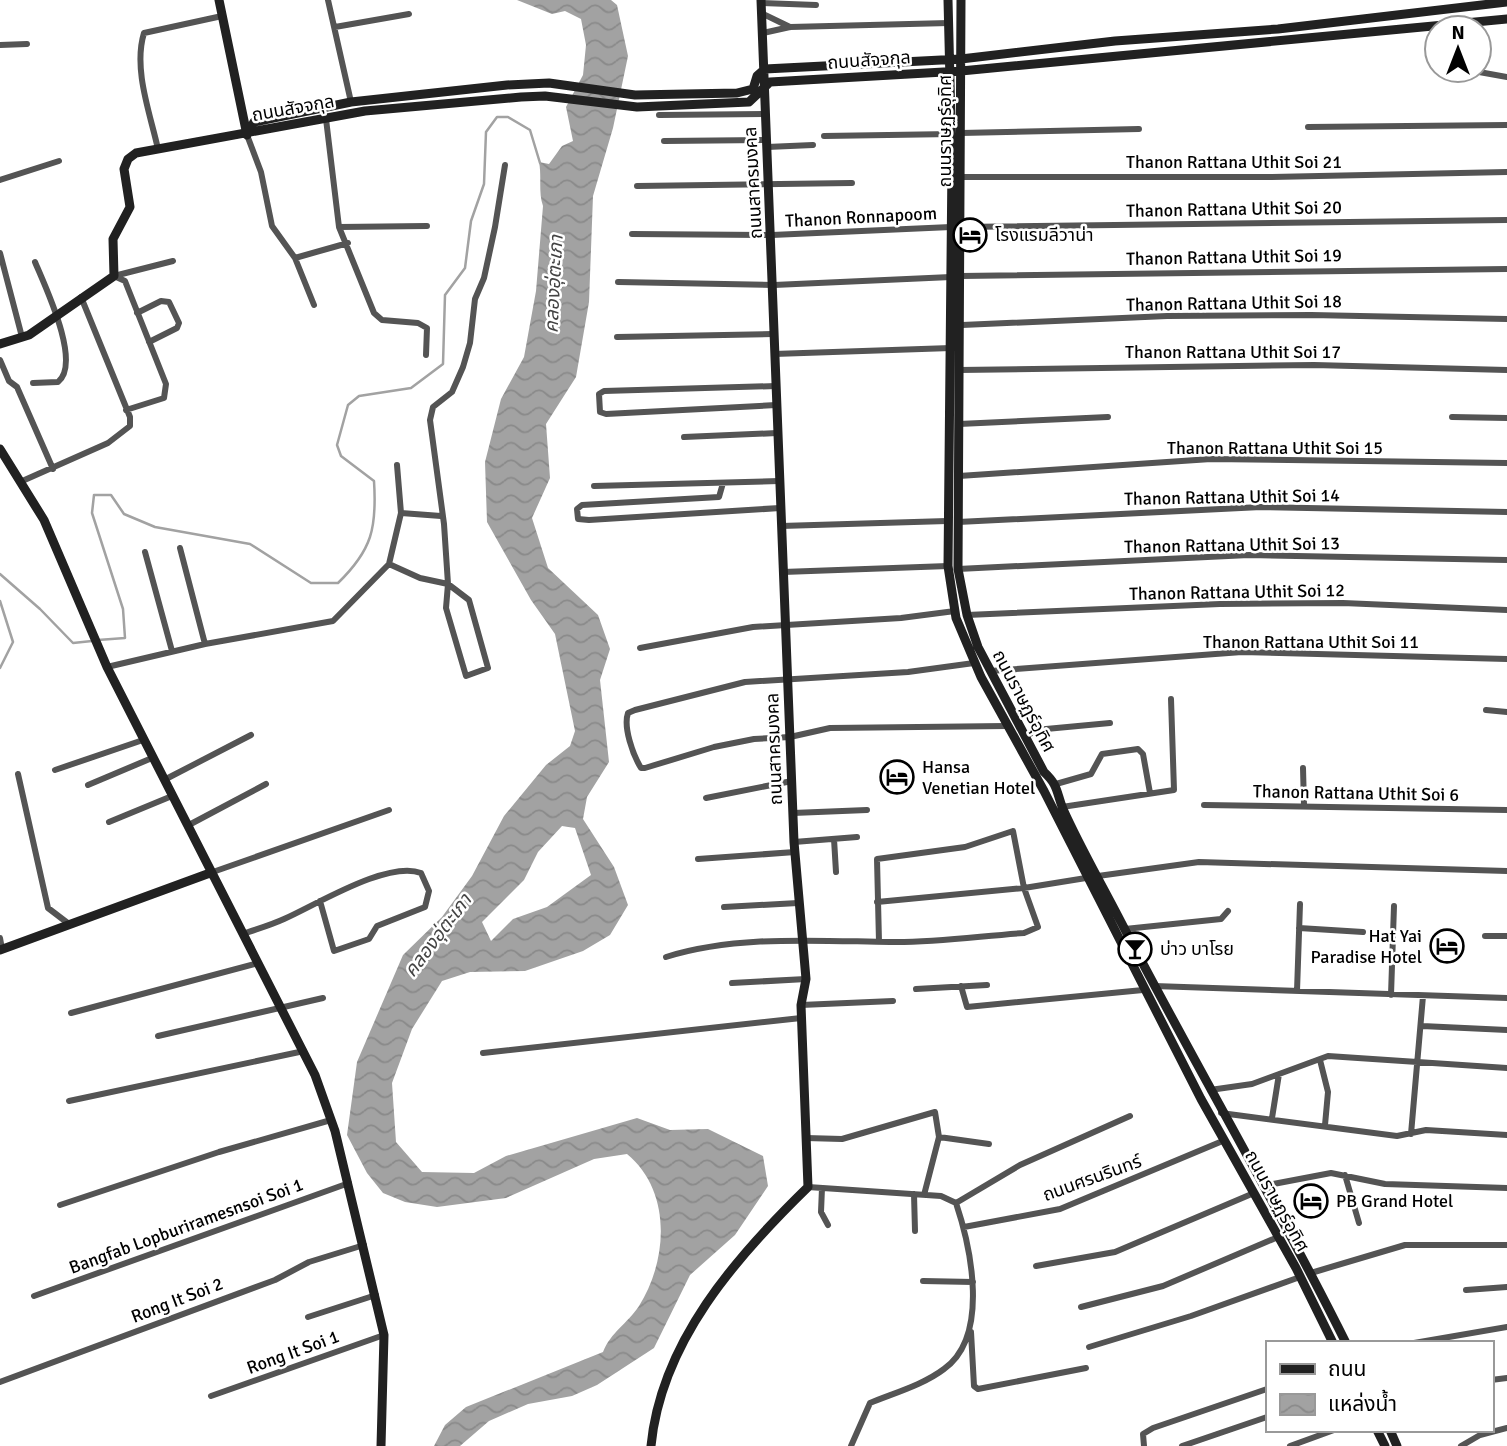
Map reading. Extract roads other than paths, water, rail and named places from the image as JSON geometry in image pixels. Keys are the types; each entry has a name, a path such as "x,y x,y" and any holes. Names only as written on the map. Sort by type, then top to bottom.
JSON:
{"street":[{"path":"219,0 247,135 261,172 272,226 295,258 314,305"},
{"path":"328,0 351,102"},
{"name":"ถนนราษฏร์อุทิศ","path":"948,0 949,71 961,177 956,227"},
{"name":"ถนนราษฏร์อุทิศ","path":"961,0 961,71 956,134 956,276 951,348 954,403 959,424 958,569 967,615 990,671 1044,772 1056,784 1062,807 1154,986 1311,1273 1345,1341"},
{"name":"ถนนสัจจกุล","path":"247,135 254,122 351,102 549,83 635,95 746,92 753,89 757,76 765,69 961,59 1102,42 1418,14 1507,2"},
{"path":"761,5 790,27"},
{"path":"761,5 786,8 816,5"},
{"name":"ถนนสาครมงคล","path":"761,5 794,847 806,979 801,1018 808,1187"},
{"path":"335,27 409,13"},
{"name":"ถนนสัจจกุล","path":"1418,14 1423,16"},
{"path":"158,149 142,76 140,46 144,33 222,16"},
{"path":"763,33 790,27 949,23"},
{"name":"ถนนสัจจกุล","path":"247,135 365,111 545,96 637,107 749,102 770,82 961,71 1423,27"},
{"path":"0,45 27,44"},
{"path":"659,116 766,114"},
{"path":"326,119 339,227 348,243 374,313 382,320 423,324 429,332 426,355"},
{"path":"1308,127 1507,125"},
{"path":"824,136 1139,129"},
{"path":"114,276 113,239 130,207 124,169 128,159 136,153 247,135"},
{"path":"664,141 813,145"},
{"path":"0,180 59,161"},
{"path":"389,564 420,578 448,584 472,604 488,668 466,676 446,608 448,584 430,420 433,407 452,392 463,368 470,343 475,299 484,278 495,227 505,165"},
{"name":"Thanon Rattana Uthit Soi 21","path":"961,177 1272,177 1507,172"},
{"path":"637,186 852,183"},
{"name":"Thanon Rattana Uthit Soi 20","path":"956,227 1507,220"},
{"path":"339,227 427,226"},
{"name":"Thanon Ronnapoom","path":"632,234 772,235 956,227"},
{"path":"295,258 348,243"},
{"path":"0,253 22,337"},
{"path":"0,344 22,337 114,276 173,261"},
{"path":"33,383 58,382 66,372 67,350 35,262"},
{"name":"Thanon Rattana Uthit Soi 19","path":"618,282 774,285 956,276 1507,269"},
{"path":"114,276 125,281 166,384 166,394 156,402 126,410"},
{"name":"ถนนราษฏร์อุทิศ","path":"956,276 962,325 947,521 948,566 955,611 974,663 1006,726 1143,990 1300,1277 1332,1341"},
{"path":"20,482 108,443 128,429 130,422 126,410 81,297"},
{"path":"137,313 161,301 169,302 172,306 177,328 149,342"},
{"name":"Thanon Rattana Uthit Soi 18","path":"962,325 1180,316 1311,315 1507,319"},
{"path":"617,337 773,334"},
{"path":"774,354 951,348"},
{"path":"0,360 9,381 18,387 53,469"},
{"name":"Thanon Rattana Uthit Soi 17","path":"959,370 1247,365 1507,370"},
{"path":"776,386 604,391 599,394 598,406 600,412 606,414 776,405"},
{"path":"959,424 1108,417"},
{"path":"1452,417 1507,418"},
{"path":"684,437 777,433"},
{"path":"0,449 44,520 107,667 210,873 283,1007 304,1051 331,1120 364,1245 384,1335 382,1446"},
{"name":"Thanon Rattana Uthit Soi 15","path":"959,476 1211,459 1507,463"},
{"path":"107,667 205,644 333,621 389,564 401,513 397,465"},
{"path":"594,486 779,481"},
{"path":"723,483 719,497 582,505 577,509 577,515 578,519 589,520 780,508"},
{"name":"Thanon Rattana Uthit Soi 14","path":"958,522 1261,507 1507,512"},
{"path":"401,513 441,516"},
{"path":"781,526 947,521"},
{"path":"180,548 205,644"},
{"path":"145,552 172,651"},
{"name":"Thanon Rattana Uthit Soi 13","path":"958,569 1249,555 1507,560"},
{"path":"783,572 948,566"},
{"name":"Thanon Rattana Uthit Soi 12","path":"967,615 1220,604 1343,603 1507,610"},
{"path":"640,648 785,624 901,618 955,611"},
{"name":"Thanon Rattana Uthit Soi 11","path":"990,671 1242,652 1507,659"},
{"path":"974,663 908,672 787,677 745,682 635,710 628,713 626,720 635,757 641,768 714,747 754,739 790,737 830,728 1006,726"},
{"path":"1062,807 1174,790 1171,699"},
{"path":"1486,710 1507,712"},
{"path":"1025,735 1046,729 1110,723"},
{"path":"164,780 251,735"},
{"path":"55,770 143,740"},
{"path":"1056,784 1091,774 1102,754 1138,749 1143,754 1150,793"},
{"path":"88,785 152,758"},
{"path":"1303,768 1304,805"},
{"path":"1035,778 1044,772"},
{"path":"18,774 48,908 69,924"},
{"path":"706,798 792,781"},
{"path":"187,826 266,784"},
{"path":"109,822 172,796"},
{"name":"Thanon Rattana Uthit Soi 6","path":"1204,805 1507,810"},
{"path":"0,938 1,949 389,810"},
{"path":"793,814 867,810"},
{"path":"666,957 692,949 803,941 879,942 1024,933 1038,927 1024,888 1013,831 965,847 877,859 879,942"},
{"path":"698,859 857,837"},
{"path":"834,839 836,872"},
{"path":"1098,876 1199,862 1507,871"},
{"path":"243,934 283,920 320,901 390,873 421,873 430,897 425,907 416,912 377,926 369,939 334,951 320,901"},
{"path":"877,902 1024,888 1086,878"},
{"path":"724,907 799,903"},
{"path":"1297,992 1300,904"},
{"path":"1391,995 1394,906"},
{"path":"1125,929 1221,919 1228,911"},
{"path":"1299,928 1363,932"},
{"path":"1485,936 1507,936"},
{"path":"71,1013 258,963"},
{"path":"732,983 806,979"},
{"path":"916,989 987,985"},
{"path":"961,986 967,1007 1143,990"},
{"path":"1154,986 1507,998"},
{"path":"1411,1134 1423,996"},
{"path":"158,1036 323,998"},
{"path":"801,1004 893,1001"},
{"path":"483,1054 801,1018"},
{"path":"1422,1026 1507,1030"},
{"path":"69,1101 304,1051"},
{"path":"1209,1090 1252,1084 1328,1056 1507,1068"},
{"path":"1320,1060 1328,1092 1325,1125"},
{"path":"1272,1118 1279,1074"},
{"path":"806,1138 842,1139 935,1112 939,1137 924,1195"},
{"path":"1221,1112 1397,1136 1426,1130 1507,1135"},
{"path":"956,1203 1020,1165 1130,1116"},
{"path":"60,1205 219,1152 331,1120"},
{"path":"939,1137 989,1143"},
{"name":"ถนนศรนรินทร์","path":"964,1227 1060,1209 1225,1140"},
{"path":"1262,1186 1331,1173 1377,1183 1507,1188"},
{"path":"1345,1175 1359,1223"},
{"name":"Bangfab Lopburiramesnsoi Soi 1","path":"34,1296 348,1183"},
{"path":"651,1446 663,1386 699,1313 727,1275 808,1187 941,1196 956,1203 964,1227 973,1282 971,1332 974,1386 978,1389 1086,1368"},
{"path":"822,1188 821,1212 828,1225"},
{"path":"1036,1266 1115,1252 1254,1193"},
{"path":"914,1194 915,1231"},
{"path":"1081,1307 1163,1286 1278,1237"},
{"name":"Rong It Soi 2","path":"0,1382 275,1280 310,1262 364,1245"},
{"path":"1311,1273 1405,1245 1507,1245"},
{"path":"1089,1347 1166,1325 1300,1277"},
{"path":"923,1281 973,1282"},
{"path":"1466,1290 1507,1287"},
{"path":"308,1317 376,1295"},
{"path":"1324,1325 1334,1319"},
{"path":"1426,1341 1507,1327"},
{"path":"851,1446 870,1403 946,1368 971,1332"},
{"name":"Rong It Soi 1","path":"211,1396 384,1335"},
{"path":"1144,1446 1143,1434 1153,1428 1266,1388"},
{"path":"1182,1446 1266,1417"},
{"path":"1290,1446 1328,1432"},
{"path":"1461,1446 1492,1432"}],"water":[{"name":"คลองอุ่ตะเภา","path":"517,0 611,0 617,5 628,56 613,128 593,196 589,302 576,377 546,424 550,478 532,518 548,568 598,615 610,649 600,680 609,762 587,797 583,819 614,867 628,905 610,935 583,951 525,971 470,972 442,981 412,1029 392,1083 396,1142 422,1172 474,1173 506,1156 637,1118 670,1130 708,1129 763,1156 768,1186 735,1235 690,1275 654,1348 597,1385 572,1396 528,1404 489,1421 460,1446 434,1446 445,1425 466,1407 603,1352 610,1339 639,1306 649,1288 660,1247 661,1227 652,1187 642,1169 627,1154 594,1159 506,1198 437,1207 405,1202 383,1193 367,1173 347,1135 357,1062 403,955 442,917 472,876 504,816 546,765 570,746 575,731 555,634 531,600 487,522 485,462 501,399 524,357 536,291 543,206 539,162 549,164 562,146 573,141 566,107 583,75 586,45 581,19 565,11 552,14","holes":["562,826 575,828 591,875 547,907 513,919 491,941 482,922 524,880 538,852"]}],"waterway":[{"path":"98,640 125,638 123,609 92,513 94,495 111,495 124,514 155,527 250,544 311,583 338,583 365,549 373,525 375,498 374,481 341,456 337,445 348,405 359,396 411,388 443,364 445,295 465,268 471,221 484,184 486,132 497,117 508,117 530,130 540,163"},
{"path":"0,574 73,643 92,641"},
{"path":"0,601 13,642 0,668"}],"place":[{"name":"โรงแรมลีวาน่า","path":"970,235"},
{"name":"Hansa Venetian Hotel","path":"897,777"},
{"name":"Hat Yai Paradise Hotel","path":"1447,946"},
{"name":"บ่าว บาโรย","path":"1135,949"},
{"name":"PB Grand Hotel","path":"1311,1201"}]}
